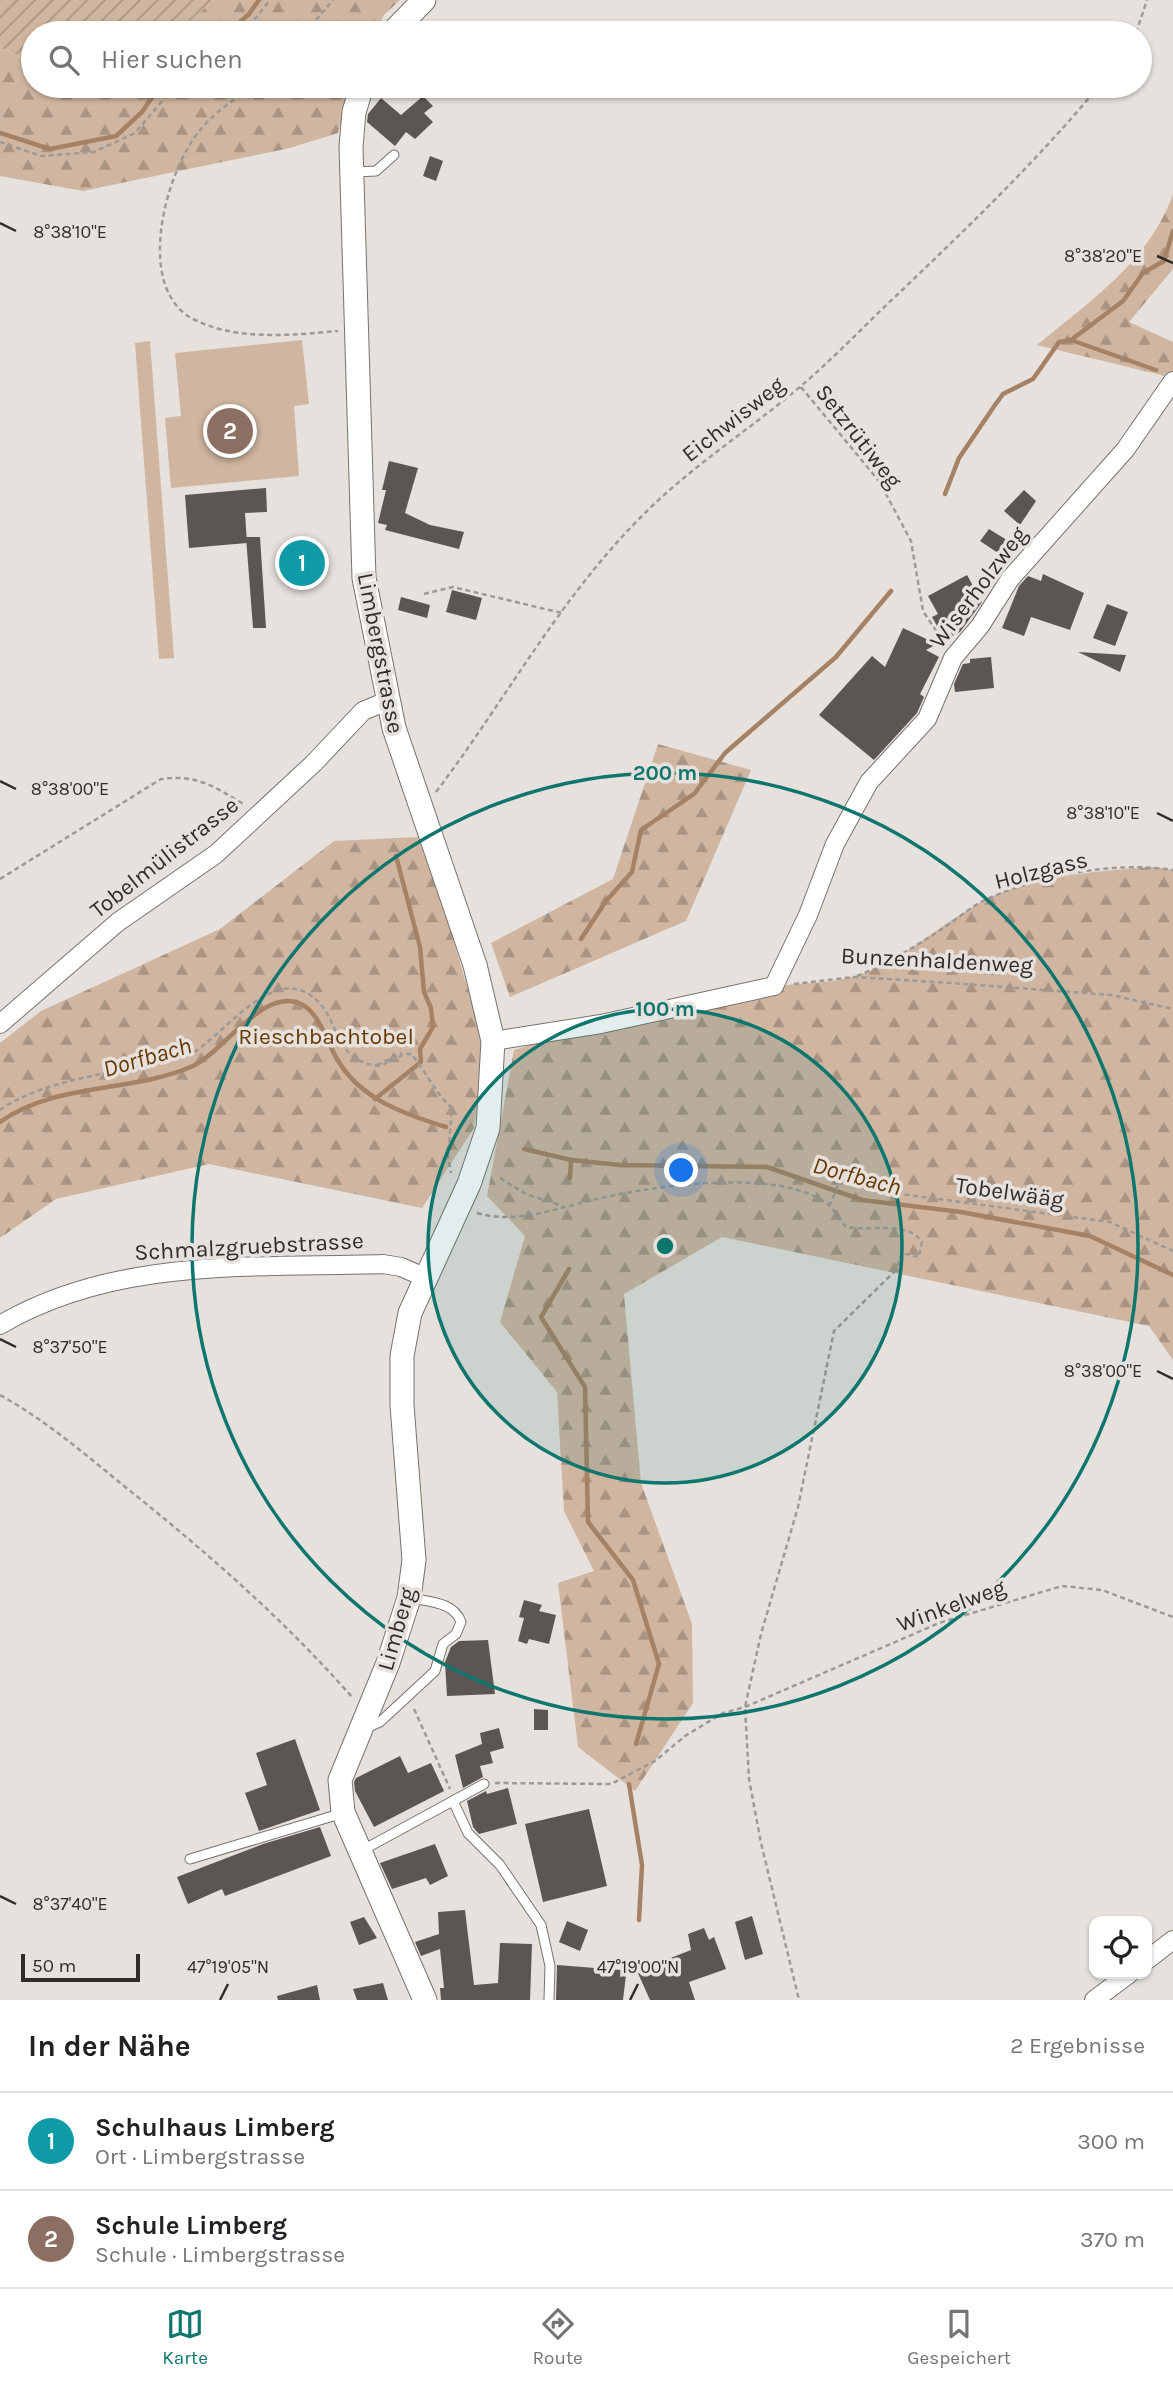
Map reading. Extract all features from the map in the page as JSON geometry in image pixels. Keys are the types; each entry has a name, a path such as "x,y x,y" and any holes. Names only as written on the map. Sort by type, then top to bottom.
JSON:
{"street":[{"path":"404,21 424,0"},
{"name":"Limbergstrasse","path":"358,98 354,111 352,172 364,578 387,701 416,801 475,965 493,1041 488,1128 461,1202"},
{"name":"Wiserholzweg","path":"774,986 808,915 835,844 869,782 927,719 953,658 980,626 1028,556 1145,425 1173,380"},
{"name":"Tobelmülistrasse","path":"0,1024 118,922 216,854 314,764 363,711 387,701"},
{"path":"493,1041 601,1024 774,986"},
{"name":"Limberg","path":"425,2000 343,1812 340,1780 364,1723 409,1598 414,1560 402,1405 402,1356 411,1313 424,1277 461,1202"},
{"name":"Schmalzgruebstrasse","path":"0,1325 74,1290 136,1275 383,1264 401,1267 424,1277"},
{"path":"1152,1956 1173,1940"},
{"path":"1094,2000 1122,1979"}],"lane":[{"path":"352,172 376,171 394,155"},
{"path":"364,1723 380,1722 435,1671 443,1644 456,1634 461,1622 458,1613 446,1605 409,1598"},
{"path":"360,1852 484,1784"},
{"path":"454,1800 468,1833 500,1866 541,1925 550,1966 549,2000"},
{"path":"190,1859 343,1812"}],"path":[{"path":"253,21 270,0"},
{"path":"315,21 333,0"},
{"path":"1140,21 1147,0"},
{"path":"0,142 41,156 94,152 135,133 165,98"},
{"path":"237,98 200,130 168,192 162,217 162,279 172,302 194,320 222,330 263,334 356,330"},
{"name":"Eichwisweg","path":"416,801 436,792 528,654 638,519 668,489 801,387 953,242 1059,135 1089,98"},
{"name":"Setzrütiweg","path":"801,387 879,481 911,541 923,611 953,658"},
{"path":"424,594 453,587 562,613"},
{"path":"0,879 161,779 183,776 202,781 259,815"},
{"name":"Holzgass","path":"854,977 909,951 984,901 1015,889 1060,877 1106,870 1154,867 1173,870"},
{"name":"Bunzenhaldenweg","path":"774,986 854,977 1111,995 1173,1009"},
{"path":"0,1110 24,1097 54,1087 189,1055 204,1046 264,995 285,988 304,992 315,999 348,1053 377,1065 411,1054 423,1070 428,1083 452,1108 449,1152"},
{"path":"500,1178 526,1194 565,1207"},
{"name":"Tobelwääg","path":"830,1204 840,1181 893,1193 1110,1222 1173,1251"},
{"path":"461,1202 479,1214 510,1218 632,1190 749,1183 794,1190 830,1204 846,1227 902,1230 921,1239 919,1256 902,1253 895,1271 834,1331 798,1507 761,1634 745,1707 750,1779 759,1830 799,2000"},
{"path":"0,1395 46,1423 250,1590 285,1623 364,1723"},
{"name":"Winkelweg","path":"484,1784 611,1784 655,1761 685,1736 723,1713 745,1707 939,1623 1062,1586 1102,1590 1173,1617"},
{"path":"408,1696 454,1800"}],"green space":[{"path":"0,0 213,0 191,21 21,21 21,57 0,47"},
{"path":"213,0 400,0 381,21 191,21"},
{"path":"0,47 21,57 21,98 348,98 338,133 290,148 83,191 0,176"},
{"path":"1173,194 1173,269 1129,322 1173,342 1173,381 1161,375 1037,345 1097,296 1133,260 1149,240"},
{"path":"302,340 309,404 294,406 299,476 171,488 165,418 181,416 175,353"},
{"path":"150,341 174,658 159,659 135,343"},
{"path":"658,744 751,770 686,921 510,997 491,943 613,879"},
{"name":"Rieschbachtobel","path":"418,837 449,925 482,1037 481,1074 474,1128 422,1208 209,1164 56,1199 0,1238 0,1043 41,1011 220,929 334,841"},
{"path":"1154,867 1173,870 1173,1360 1149,1326 722,1237 624,1294 641,1483 692,1624 693,1703 635,1791 578,1747 558,1583 594,1571 564,1511 557,1392 500,1322 525,1236 487,1196 514,1050 707,1000 772,987 856,976 906,952 967,910 1003,892 1067,876"}],"building":[{"path":"381,98 401,115 421,98 425,98 433,106 424,113 433,122 415,139 406,132 395,146 367,122 368,114"},
{"path":"430,156 443,161 436,181 423,176"},
{"path":"389,461 418,468 405,513 430,525 464,532 459,549 385,530 387,525 378,523 386,490 382,490"},
{"path":"266,488 267,512 245,513 247,543 189,548 185,495"},
{"path":"1024,490 1036,501 1020,525 1004,511"},
{"path":"989,529 1010,542 1001,555 980,541"},
{"path":"246,537 260,537 266,628 253,628"},
{"path":"321,547 323,574 287,576 287,568 277,563 286,557 285,549"},
{"path":"1043,574 1084,593 1070,630 1031,617 1024,636 1002,628 1019,586 1028,576 1041,581"},
{"path":"967,575 982,602 960,632 950,637 950,633 946,642 932,617 938,614 928,596"},
{"path":"452,590 482,598 476,620 446,612"},
{"path":"401,597 430,605 427,618 398,610"},
{"path":"1107,604 1128,612 1115,646 1093,638"},
{"path":"903,628 937,644 926,650 939,657 920,694 924,697 917,713 874,760 819,715 872,656 885,667"},
{"path":"1078,652 1126,655 1120,672"},
{"path":"991,657 994,688 955,692 954,684 963,664 970,663 970,659"},
{"path":"524,1600 542,1605 539,1611 556,1615 549,1644 529,1639 527,1644 518,1641 524,1618 519,1617"},
{"path":"488,1640 495,1694 447,1696 445,1662 451,1647 459,1641"},
{"path":"534,1709 548,1710 548,1730 534,1730"},
{"path":"499,1728 504,1748 490,1752 493,1763 480,1766 483,1777 463,1788 455,1755 482,1744 480,1733"},
{"path":"295,1739 320,1810 259,1831 245,1793 267,1785 256,1753"},
{"path":"400,1756 408,1773 431,1763 444,1791 374,1827 355,1791 354,1782 356,1778"},
{"path":"508,1788 517,1824 479,1834 473,1827 467,1801 486,1791 487,1794"},
{"path":"589,1809 607,1886 543,1902 525,1824"},
{"path":"320,1827 331,1856 225,1896 222,1889 188,1904 177,1877 263,1844"},
{"path":"435,1844 448,1876 430,1885 426,1878 392,1889 380,1863"},
{"path":"465,1910 474,1985 498,1983 500,1943 532,1944 530,2000 441,2000 440,1988 444,1988 440,1949 421,1956 415,1942 439,1934 438,1912"},
{"path":"752,1916 763,1954 745,1960 735,1922"},
{"path":"364,1917 377,1938 359,1945 350,1922"},
{"path":"567,1921 588,1930 580,1951 559,1942"},
{"path":"704,1928 709,1940 714,1937 726,1969 689,1982 695,2000 650,2000 637,1971 691,1950 688,1934"},
{"path":"557,1965 621,1970 620,1977 626,1975 623,2000 556,2000"},
{"path":"383,1983 388,2000 357,2000 353,1989"},
{"path":"317,1985 320,2000 278,2000 277,1996"}],"waterway":[{"path":"241,21 259,0"},
{"path":"0,133 50,149 116,136 142,112 152,98"},
{"path":"1071,340 1123,301 1143,273 1164,261 1173,231"},
{"path":"945,494 959,458 1003,394 1033,379 1059,342 1071,340 1156,370"},
{"path":"581,939 606,901 632,872 641,830 694,794 725,753 836,657 891,591"},
{"path":"375,1099 421,1062 420,1049 433,1027 431,1008 424,992 420,947 396,856"},
{"name":"Dorfbach","path":"0,1122 45,1100 145,1081 193,1066 260,1011 289,1001 303,1005 314,1015 337,1059 358,1085 384,1103 414,1117 446,1127"},
{"name":"Dorfbach","path":"524,1149 571,1160 620,1165 767,1167 862,1200 961,1212 1090,1236 1173,1275"},
{"path":"570,1178 571,1160"},
{"path":"569,1269 541,1317 585,1387 588,1522 633,1580 659,1664 636,1744"},
{"path":"629,1784 642,1865 639,1920"}],"place":[{"name":"Schule Limberg","path":"230,431"},
{"name":"Schulhaus Limberg","path":"302,563"}]}
